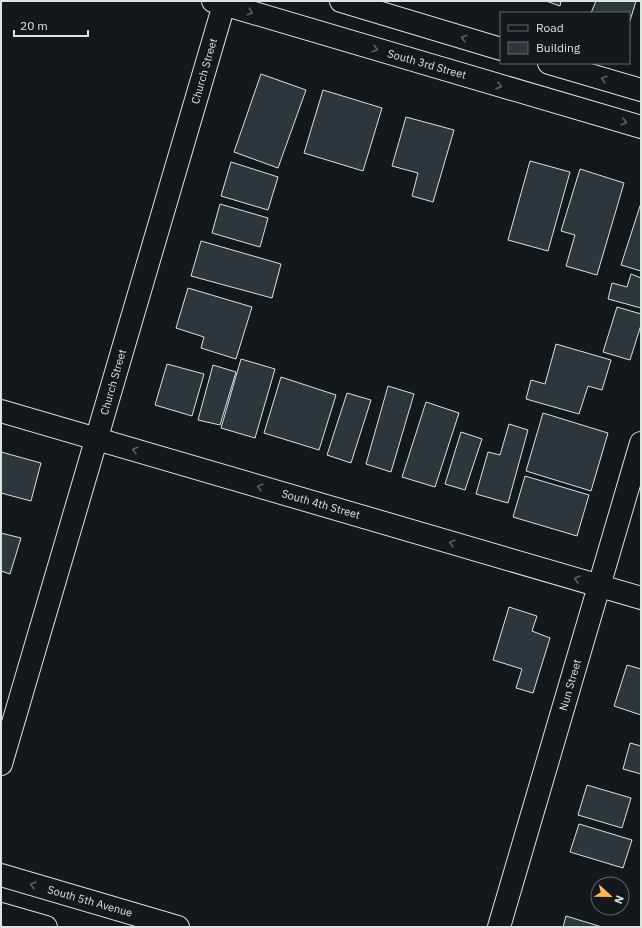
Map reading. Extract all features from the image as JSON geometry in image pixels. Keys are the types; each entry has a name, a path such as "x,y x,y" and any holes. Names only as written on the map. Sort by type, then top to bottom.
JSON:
{"street":[{"path":"341,1 500,49"},
{"name":"South 3rd Street","path":"220,2 641,127"},
{"name":"Church Street","path":"1,764 96,438 220,2"},
{"path":"552,64 641,90"},
{"name":"South 4th Street","path":"1,411 641,598"},
{"name":"Nun Street","path":"499,927 641,443"},
{"name":"South 5th Avenue","path":"1,875 178,927"},
{"path":"1,914 46,927"}],"building":[{"path":"546,1 561,1 560,6"},
{"path":"596,1 636,1 630,21 630,12 591,12"},
{"path":"261,74 306,90 278,168 234,152"},
{"path":"323,90 382,108 363,171 304,153"},
{"path":"406,117 454,130 433,202 412,196 418,173 392,166"},
{"path":"530,161 570,172 548,251 508,240"},
{"path":"231,162 278,177 268,210 221,196"},
{"path":"580,169 624,183 597,275 566,266 575,235 561,231"},
{"path":"641,203 641,271 621,265"},
{"path":"220,204 268,218 260,247 212,233"},
{"path":"201,241 281,264 272,298 191,276"},
{"path":"631,274 641,278 641,308 608,299 612,283 627,287"},
{"path":"188,288 252,307 236,359 201,348 204,337 176,328"},
{"path":"617,307 641,314 641,325 630,360 603,352"},
{"path":"556,344 611,360 602,390 588,386 579,414 526,399 531,380 545,384"},
{"path":"241,359 275,369 255,438 221,428"},
{"path":"167,364 204,374 192,416 155,405"},
{"path":"213,365 236,372 220,425 198,420"},
{"path":"281,377 336,395 319,450 264,433"},
{"path":"388,386 414,394 391,472 366,464"},
{"path":"347,393 371,400 351,463 327,455"},
{"path":"426,402 459,413 435,487 402,477"},
{"path":"543,413 608,433 591,491 526,471"},
{"path":"509,424 528,430 508,503 476,494 488,452 500,455"},
{"path":"461,432 482,439 465,490 445,484"},
{"path":"1,452 41,463 31,501 1,493"},
{"path":"525,476 589,495 577,536 513,517"},
{"path":"1,533 21,538 10,574 1,571"},
{"path":"509,607 537,616 532,631 550,638 533,693 516,688 522,669 493,660"},
{"path":"627,665 641,669 641,715 614,706"},
{"path":"630,743 641,746 641,774 623,769"},
{"path":"587,785 631,798 622,828 578,815"},
{"path":"579,824 632,840 623,868 570,852"},
{"path":"566,916 602,927 563,927"}]}
